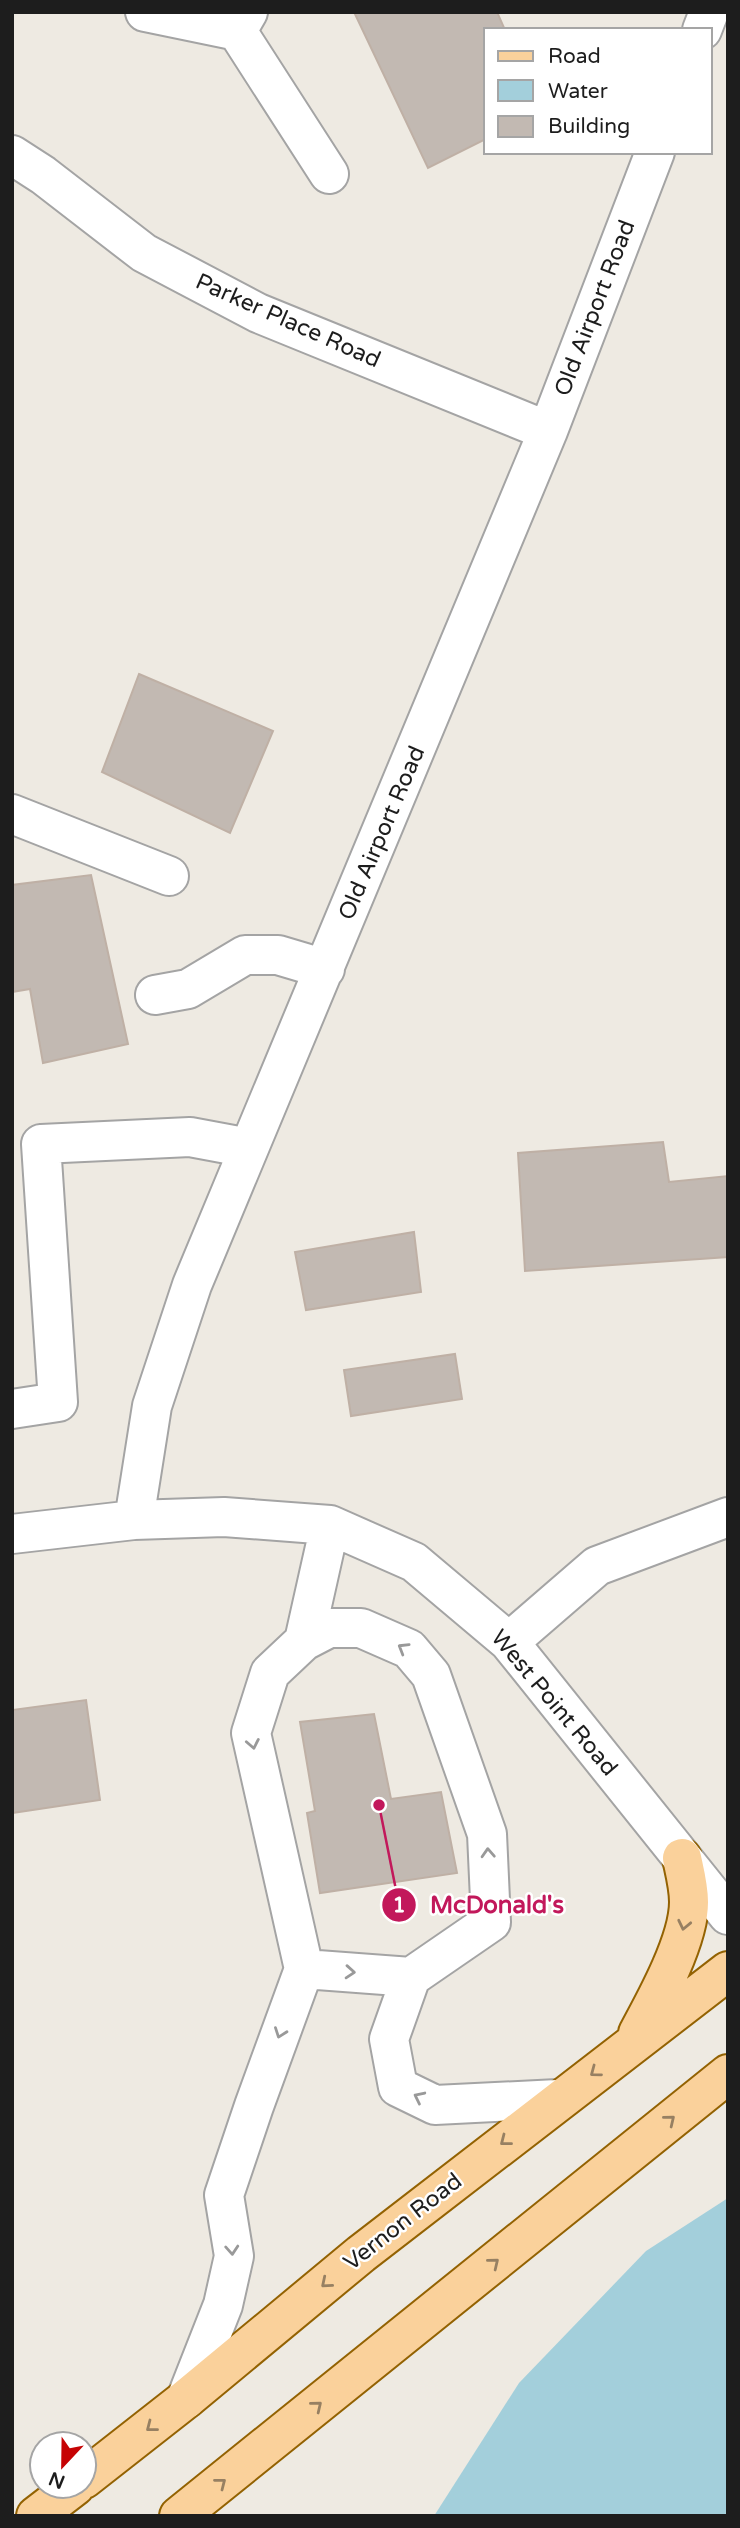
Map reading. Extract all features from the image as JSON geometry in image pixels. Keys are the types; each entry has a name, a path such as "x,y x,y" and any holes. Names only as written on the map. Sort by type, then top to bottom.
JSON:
{"main road":[{"path":"632,2045 662,1989 681,1943 689,1903 682,1858"},
{"name":"Vernon Road","path":"98,2468 361,2254 558,2099 728,1971"},
{"path":"179,2516 728,2074"},
{"path":"36,2516 57,2500"}],"street":[{"path":"145,12 243,21 329,174"},
{"name":"Old Airport Road","path":"134,1520 152,1406 192,1285 548,430 654,154"},
{"name":"Parker Place Road","path":"12,155 43,175 144,253 258,313 548,430"},
{"path":"12,814 169,876"},
{"path":"155,995 188,989 245,955 278,955 325,969"},
{"path":"12,1409 58,1402 41,1144 190,1137 249,1148"},
{"name":"West Point Road","path":"12,1534 134,1520 224,1517 330,1525 414,1562 509,1642 728,1914"},
{"path":"509,1642 597,1566 728,1517"},
{"path":"304,1641 330,1525"},
{"path":"186,2399 223,2305 234,2256 224,2195 304,1969 251,1733 270,1672 304,1641 329,1628 361,1628 409,1649 431,1675 487,1834 491,1922 411,1977 389,2039 398,2087 435,2105 558,2099"},
{"path":"304,1969 411,1977"}],"water":[{"path":"728,2198 728,2516 434,2516 519,2383 646,2251"}],"building":[{"path":"354,12 497,12 504,28 484,28 484,140 428,168"},
{"path":"139,674 273,731 230,833 102,772"},
{"path":"91,875 128,1044 43,1063 30,989 12,992 12,885"},
{"path":"663,1142 669,1182 728,1176 728,1257 525,1271 518,1153"},
{"path":"414,1232 421,1292 306,1310 295,1252"},
{"path":"455,1354 462,1399 351,1416 344,1370"},
{"path":"86,1700 100,1800 12,1813 12,1710"},
{"path":"374,1714 391,1799 441,1792 457,1873 320,1893 307,1813 315,1811 300,1722"}],"place":[{"name":"McDonald's","path":"379,1805"}]}
